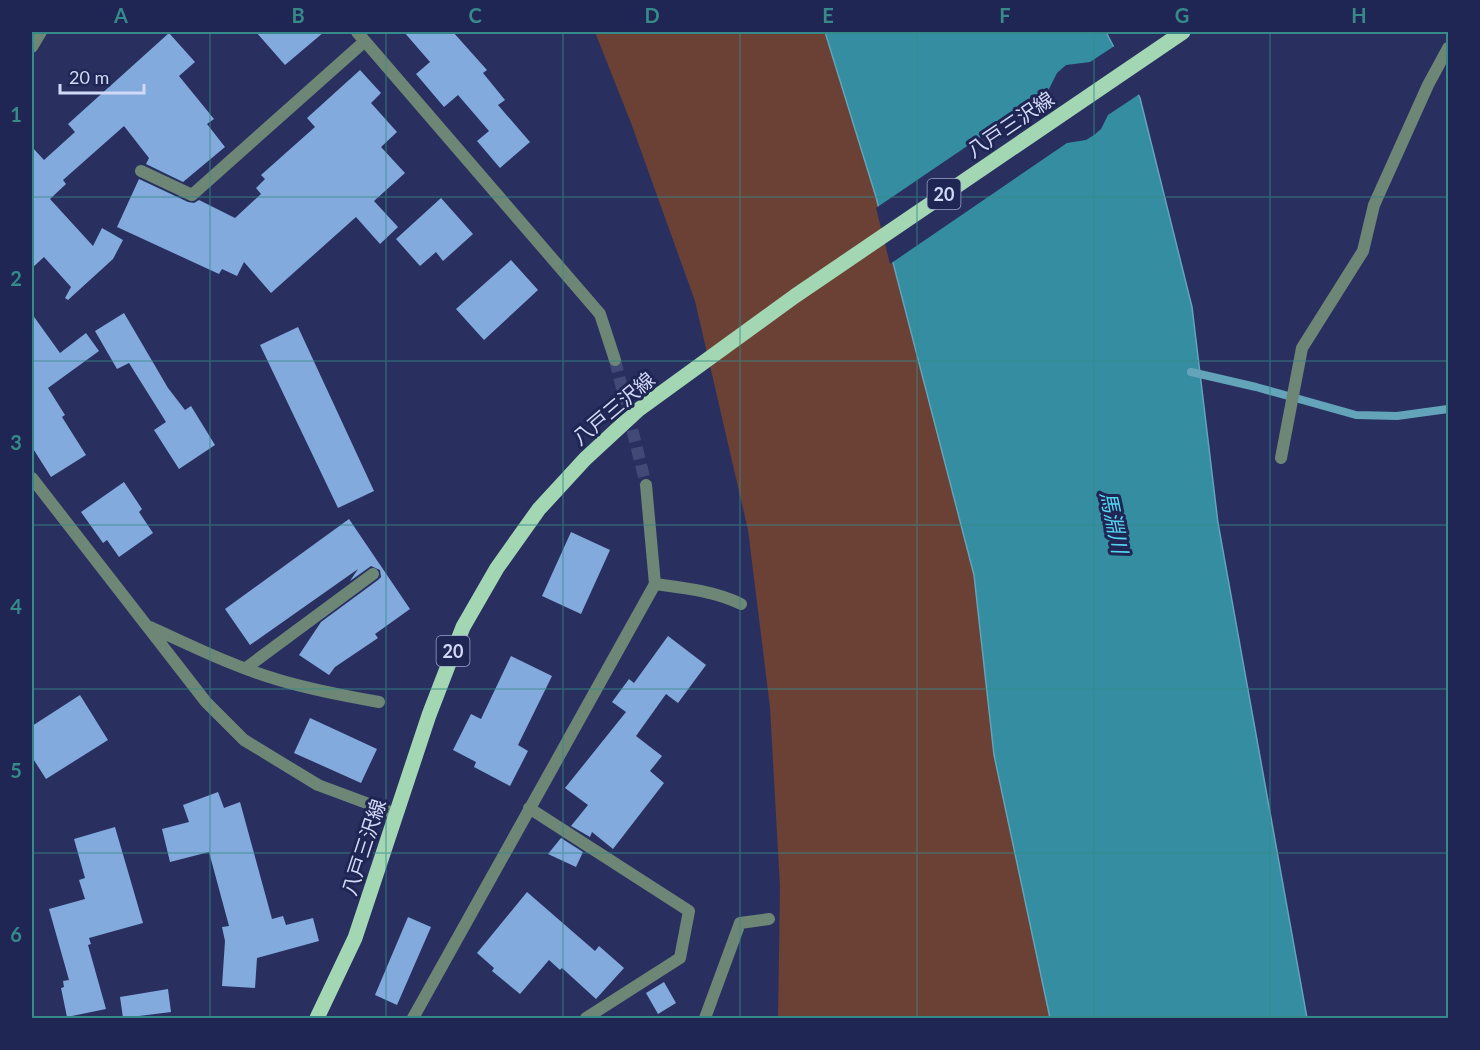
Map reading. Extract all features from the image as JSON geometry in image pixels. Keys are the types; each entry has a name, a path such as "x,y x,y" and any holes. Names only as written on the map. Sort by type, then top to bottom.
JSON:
{"main road":[{"name":"八戸三沢線","path":"318,1018 355,938 429,715 463,627 497,568 539,509 585,459 638,410 795,296 1183,32"}],"street":[{"path":"32,47 41,32"},
{"path":"141,171 192,195 361,36 600,314 615,360"},
{"path":"1281,459 1302,348 1363,251 1374,206 1428,85 1449,48"},
{"path":"32,478 206,702 244,740 318,785 396,814"},
{"path":"413,1018 655,584 646,485"},
{"path":"246,668 373,574"},
{"path":"655,584 698,591 741,604"},
{"path":"146,626 277,680 318,691 379,702"},
{"path":"529,808 689,911 680,958 586,1018"},
{"path":"705,1018 740,923 769,919"}],"shaded area":[{"path":"595,32 825,32 876,197 974,575 994,755 1050,1018 778,1018 780,887 770,707 748,530 695,301 631,123"}],"water":[{"name":"馬淵川","path":"825,32 1106,32 1140,98 1192,307 1218,523 1307,1018 1050,1018 994,755 974,575 876,197"}],"pier":[{"path":"1116,45 1141,93 1108,115 1101,129 1094,135 1086,140 1067,143 890,264 876,208 1048,91 1057,73 1066,65 1090,62"}],"building":[{"path":"256,32 324,32 285,65"},
{"path":"404,32 453,32 487,70 483,73 505,100 498,105 530,142 500,168 477,141 489,131 458,95 444,107 416,74 430,62"},
{"path":"169,33 195,62 179,76 214,119 207,124 225,147 183,182 146,164 149,158 124,126 63,180 66,184 50,199 93,246 102,228 123,240 113,259 68,300 65,298 71,287 44,257 32,268 32,147 44,160 75,132 68,124"},
{"path":"360,70 381,93 371,103 397,132 381,147 405,173 374,201 398,227 380,244 356,217 271,293 244,262 237,276 222,269 219,274 117,227 139,179 188,202 194,203 199,200 235,218 261,194 256,188 265,179 261,175 315,127 307,118"},
{"path":"441,198 473,234 443,261 436,252 420,266 396,239"},
{"path":"511,260 538,290 484,340 456,309"},
{"path":"124,313 168,388 185,410 191,406 215,445 179,469 154,430 166,422 129,363 117,369 95,331"},
{"path":"32,314 60,353 86,333 99,351 48,388 65,415 62,417 86,455 51,477 32,447"},
{"path":"298,327 374,491 338,508 260,345"},
{"path":"124,482 142,509 139,512 153,533 119,557 107,540 103,543 81,512"},
{"path":"349,519 410,609 375,634 378,638 335,667 329,675 299,655 321,622 381,577 380,570 371,566 350,581 358,569 250,645 225,609"},
{"path":"571,532 610,550 581,614 542,596"},
{"path":"668,636 706,665 678,703 666,694 636,736 662,756 650,771 664,783 613,849 592,832 590,837 571,826 588,805 565,788 626,712 612,702 629,679 634,683"},
{"path":"511,656 552,676 518,745 528,751 510,786 474,767 476,762 453,750 471,714 481,719"},
{"path":"80,695 108,740 46,779 32,757 32,726"},
{"path":"310,718 377,749 361,783 294,753"},
{"path":"218,792 224,808 240,802 272,919 283,916 286,925 313,918 319,941 257,958 255,988 222,986 225,941 222,927 229,926 209,852 170,862 162,829 189,822 183,805"},
{"path":"115,827 143,923 89,938 91,944 88,945 106,1009 67,1017 61,988 64,987 63,981 69,980 49,909 85,899 79,880 85,878 74,839"},
{"path":"561,838 583,852 576,867 548,854"},
{"path":"527,892 595,951 599,946 624,968 596,999 562,968 560,970 549,960 520,994 492,971 494,968 477,953"},
{"path":"408,917 431,927 397,1005 375,995"},
{"path":"664,982 676,1003 658,1014 646,993"},
{"path":"168,989 171,1012 123,1018 120,997"}],"waterway":[{"path":"1191,372 1256,387 1356,415 1397,416 1448,409"}],"tunnel":[{"path":"615,360 646,485"}]}
